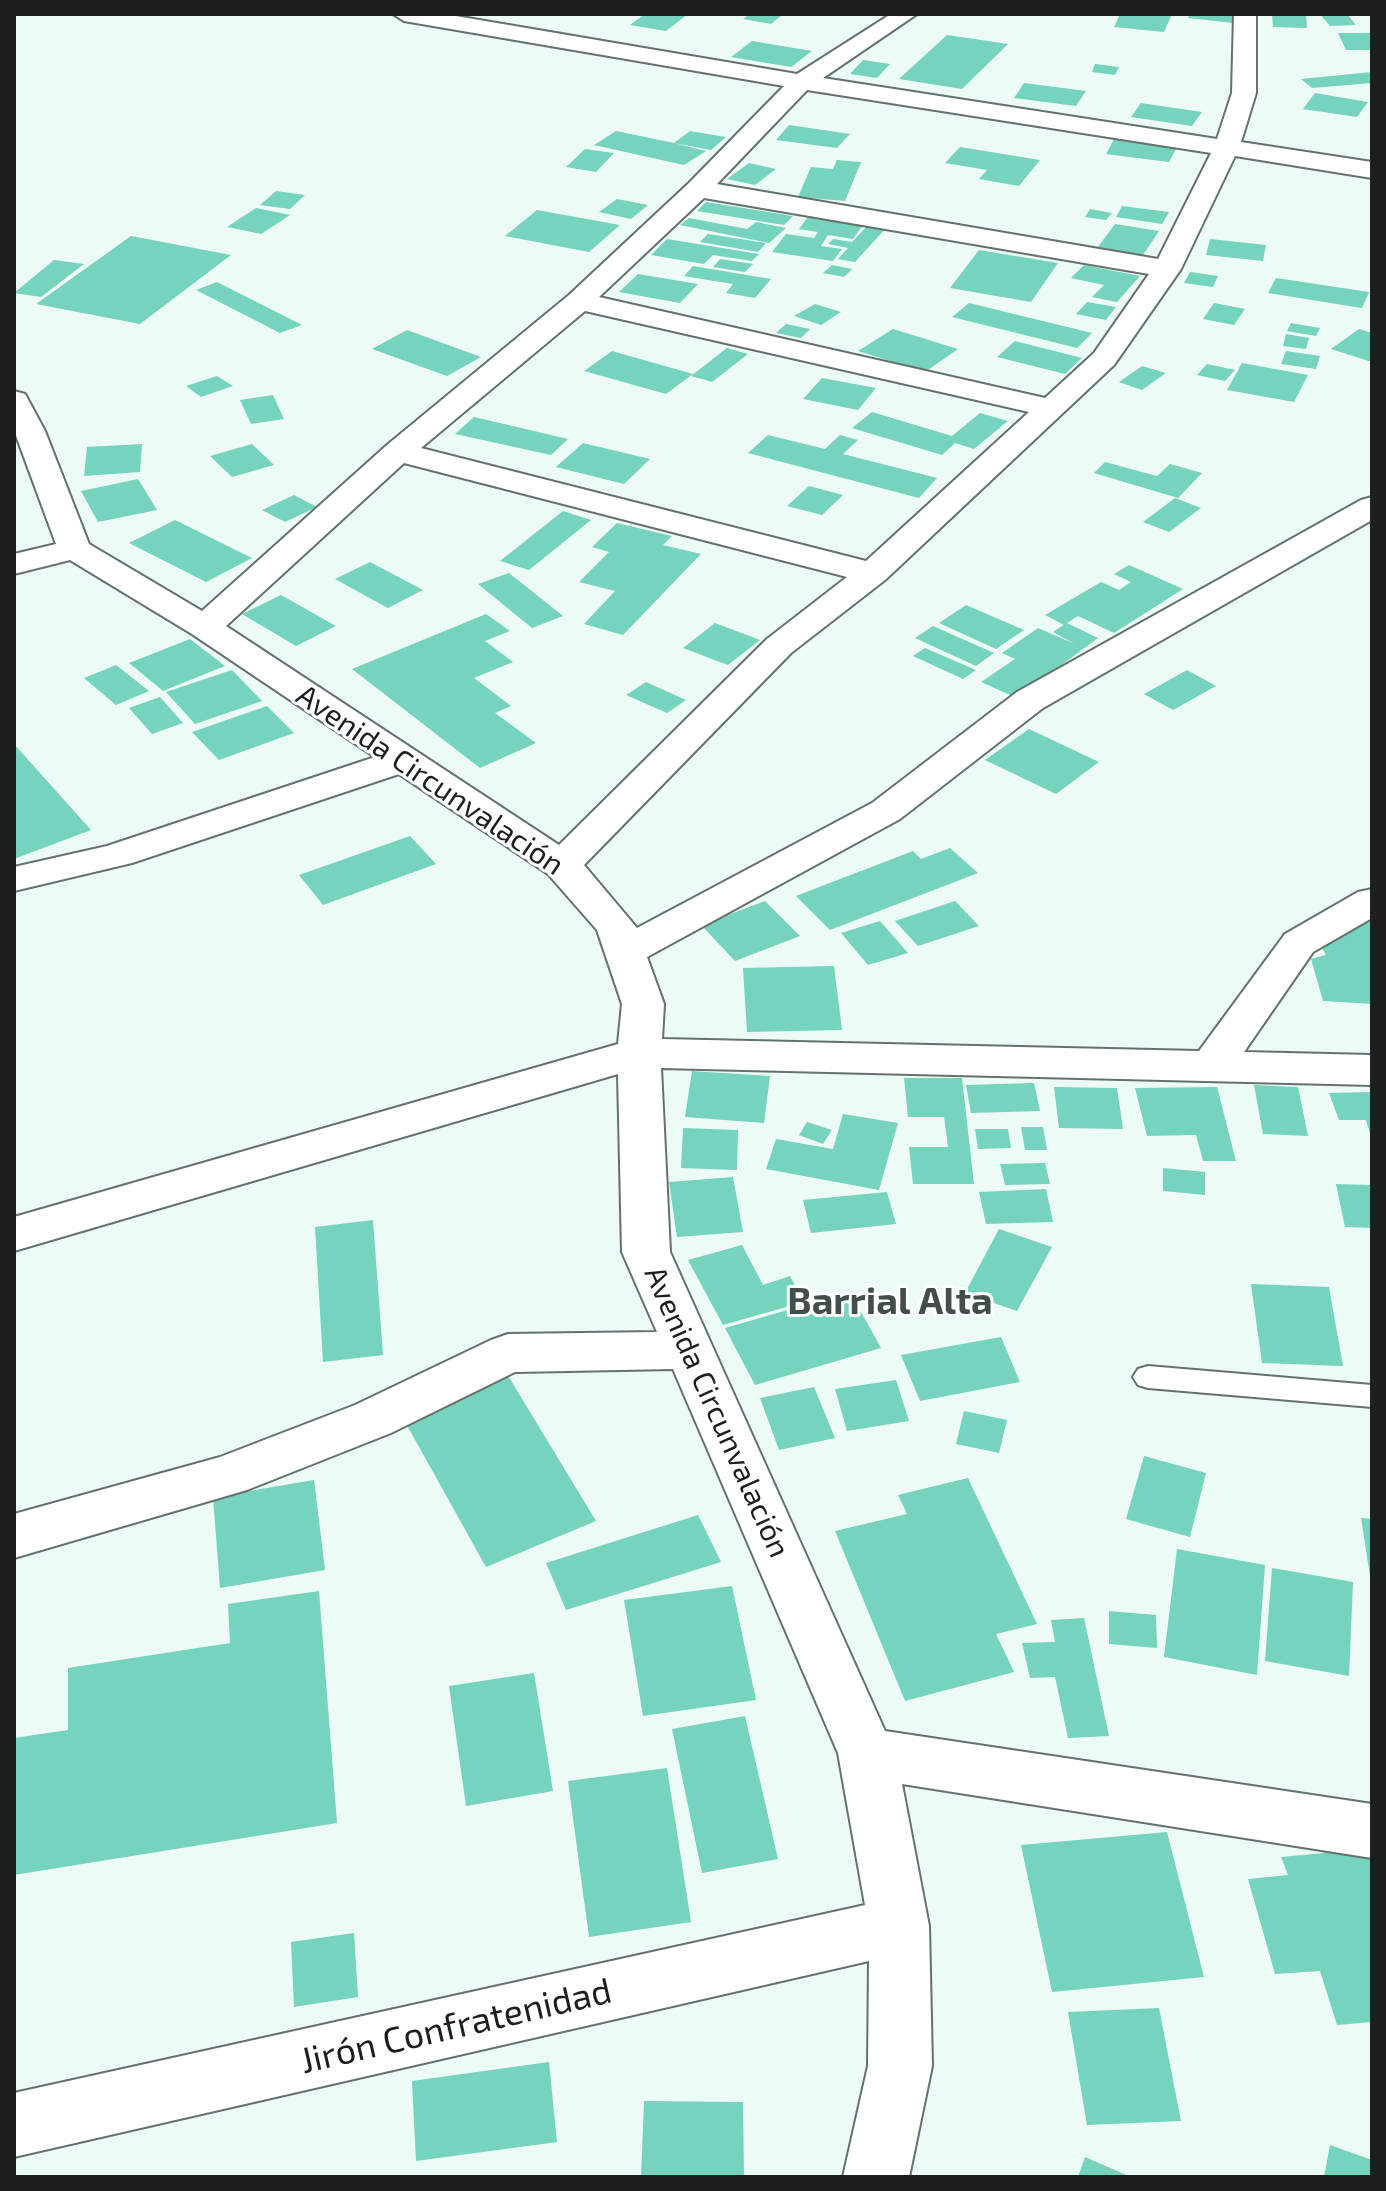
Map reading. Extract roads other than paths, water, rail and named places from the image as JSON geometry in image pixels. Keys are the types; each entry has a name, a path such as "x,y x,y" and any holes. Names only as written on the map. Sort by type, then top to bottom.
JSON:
{"street":[{"path":"404,14 801,82 1372,170"},
{"path":"204,627 398,452 579,301 698,189 801,82 906,14"},
{"path":"562,865 779,646 873,573 1104,359 1167,269 1227,146 1244,93 1245,14"},
{"path":"698,189 1167,269"},
{"path":"579,301 1051,408"},
{"path":"14,400 30,431 75,549 14,564"},
{"path":"398,452 873,573"},
{"path":"624,952 886,811 1030,700 1372,507"},
{"name":"Avenida Circunvalación","path":"75,549 204,627 562,865 616,927 643,1004 639,1053 646,1252 867,1753 899,1926 900,2066 876,2177"},
{"path":"14,879 118,855 403,760"},
{"path":"1211,1067 1299,943 1372,901"},
{"path":"14,1234 639,1053 1372,1070"},
{"path":"14,1536 229,1475 373,1419 508,1353 689,1350"},
{"path":"867,1753 1372,1831"},
{"name":"Jirón Confratenidad","path":"14,2125 899,1926"}],"lane":[{"path":"1148,1377 1372,1396"}],"district":[{"name":"Barrial Alta","path":"890,1301"}]}
